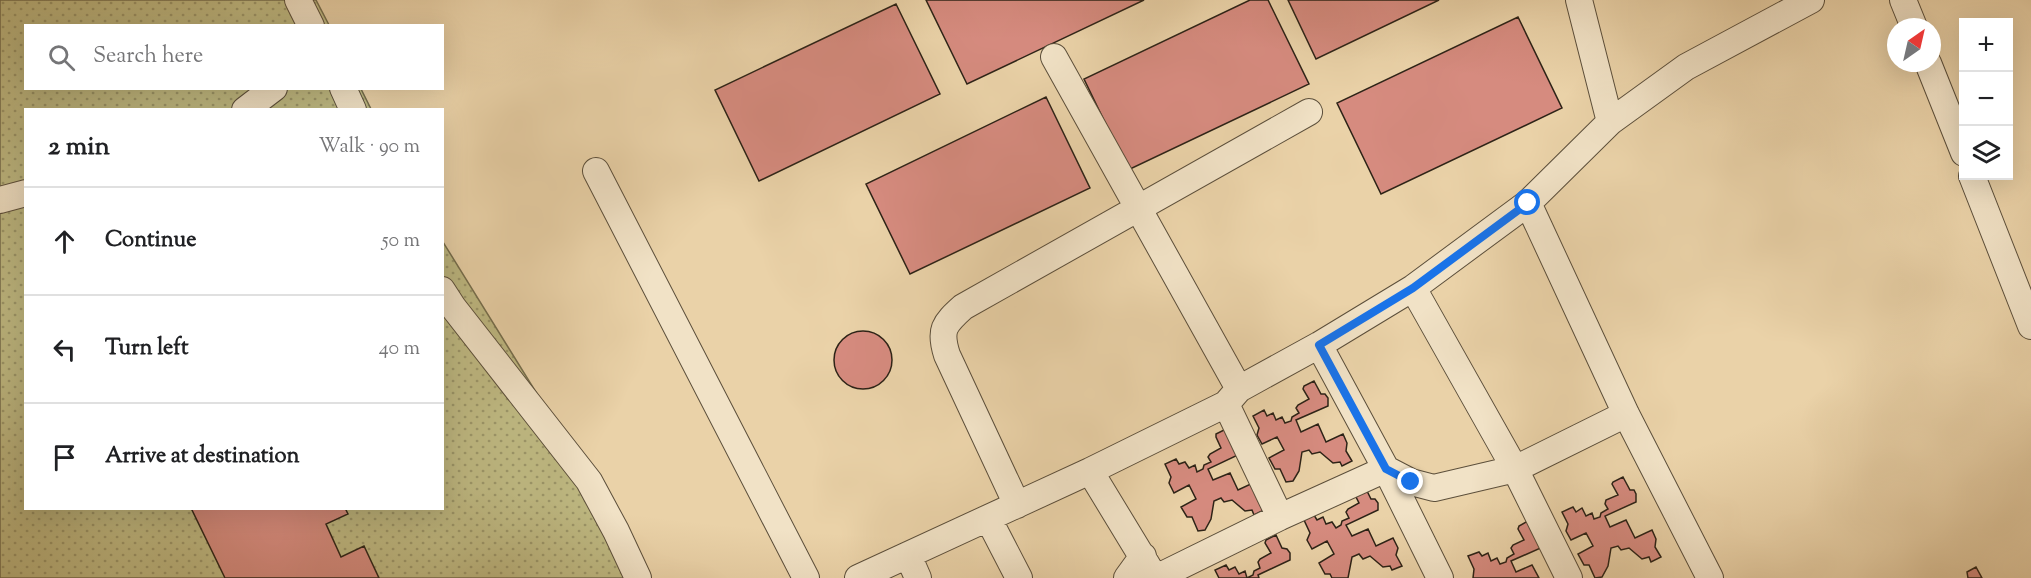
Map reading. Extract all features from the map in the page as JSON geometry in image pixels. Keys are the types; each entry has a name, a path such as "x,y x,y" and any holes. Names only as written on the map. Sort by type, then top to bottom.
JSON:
{"street":[{"path":"298,0 310,24"},
{"path":"1579,0 1610,122"},
{"path":"858,578 913,567 988,518 1090,471 1233,396 1413,288 1528,203 1610,122 1686,67 1811,0"},
{"path":"1903,0 1910,18"},
{"path":"1054,57 1139,209 1233,396 1280,517"},
{"path":"1932,72 1959,140"},
{"path":"248,108 271,90"},
{"path":"343,90 352,108"},
{"path":"1017,504 947,356 942,340 947,321 963,307 1309,112"},
{"path":"596,171 806,578"},
{"path":"1974,180 2031,326"},
{"path":"0,200 24,194"},
{"path":"1528,203 1626,414 1710,578"},
{"path":"1413,288 1515,469 1569,578"},
{"path":"444,293 589,481 638,578"},
{"path":"1319,345 1386,469 1440,578"},
{"path":"1386,469 1411,482 1434,488 1515,469 1626,414"},
{"path":"1127,578 1151,571 1280,517 1386,469"},
{"path":"1090,471 1151,571"},
{"path":"988,518 1018,578"}],"shaded area":[{"path":"0,0 316,0 328,24 24,24 24,90 362,90 370,108 24,108 24,510 444,510 444,244 651,578 0,578"}],"building":[{"path":"926,0 1144,0 967,84"},
{"path":"1250,0 1268,0 1309,84 1128,170 1084,79"},
{"path":"1288,0 1439,0 1316,59"},
{"path":"896,4 940,94 759,181 715,90"},
{"path":"1518,17 1562,108 1381,194 1337,103"},
{"path":"1046,97 1090,188 910,274 866,184"},
{"path":"857,331 869,331 884,339 892,354 892,366 884,381 869,389 857,389 842,381 834,366 834,354 842,339"},
{"path":"1314,381 1321,394 1325,394 1328,398 1328,406 1296,420 1301,432 1318,424 1326,442 1343,434 1347,443 1346,451 1352,461 1342,466 1340,462 1333,463 1320,452 1312,454 1309,450 1302,452 1299,471 1293,481 1286,482 1280,469 1275,469 1269,458 1284,450 1277,437 1262,444 1257,435 1259,428 1253,416 1264,410 1267,416 1273,413 1276,420 1282,417 1285,423 1291,421 1292,417 1299,413 1296,408 1298,405 1309,399 1303,389 1304,386"},
{"path":"1226,429 1240,454 1208,469 1213,480 1230,473 1238,490 1255,482 1264,510 1254,515 1252,510 1245,511 1232,500 1224,502 1221,498 1214,501 1211,519 1205,530 1198,531 1192,517 1187,517 1181,507 1196,499 1189,485 1174,493 1169,483 1171,477 1165,464 1176,459 1179,464 1185,462 1189,468 1195,465 1197,472 1203,469 1204,465 1211,462 1208,457 1210,454 1221,448 1216,434"},
{"path":"1623,477 1630,490 1634,490 1636,502 1605,516 1610,527 1626,520 1635,538 1652,530 1656,539 1655,547 1661,557 1651,562 1649,557 1642,559 1629,548 1621,550 1618,546 1611,548 1608,566 1602,577 1595,578 1589,565 1584,565 1578,554 1593,546 1586,533 1571,540 1566,531 1568,524 1562,512 1573,507 1576,512 1582,508 1586,516 1592,513 1594,519 1600,517 1601,513 1608,509 1605,504 1606,500 1618,495 1613,482"},
{"path":"1364,485 1371,499 1375,499 1378,503 1378,510 1346,525 1352,536 1368,529 1376,546 1393,538 1398,548 1396,555 1402,566 1392,570 1390,566 1383,567 1370,556 1363,559 1359,554 1352,557 1348,578 1332,578 1330,574 1325,574 1319,563 1334,554 1327,541 1312,549 1307,540 1310,533 1304,520 1314,515 1317,520 1323,517 1326,524 1332,522 1336,528 1341,525 1342,521 1349,518 1346,512 1348,509 1359,503 1354,493"},
{"path":"192,510 346,510 348,514 326,524 341,557 364,546 379,578 225,578"},
{"path":"1528,521 1543,547 1511,561 1516,572 1532,565 1539,578 1473,578 1474,569 1468,556 1479,552 1482,556 1488,553 1491,561 1497,558 1500,564 1506,562 1507,558 1514,554 1511,548 1513,545 1524,540 1518,529 1519,526"},
{"path":"1276,535 1282,548 1287,549 1290,553 1290,560 1258,575 1259,578 1247,578 1260,568 1258,562 1260,559 1271,553 1265,543 1266,540"},
{"path":"1226,565 1229,570 1235,567 1239,574 1245,571 1247,578 1219,578 1215,570"},
{"path":"1976,567 1982,578 1968,578 1967,572"}],"route":[{"path":"1411,482 1386,469 1319,345 1413,288 1528,203"}]}
